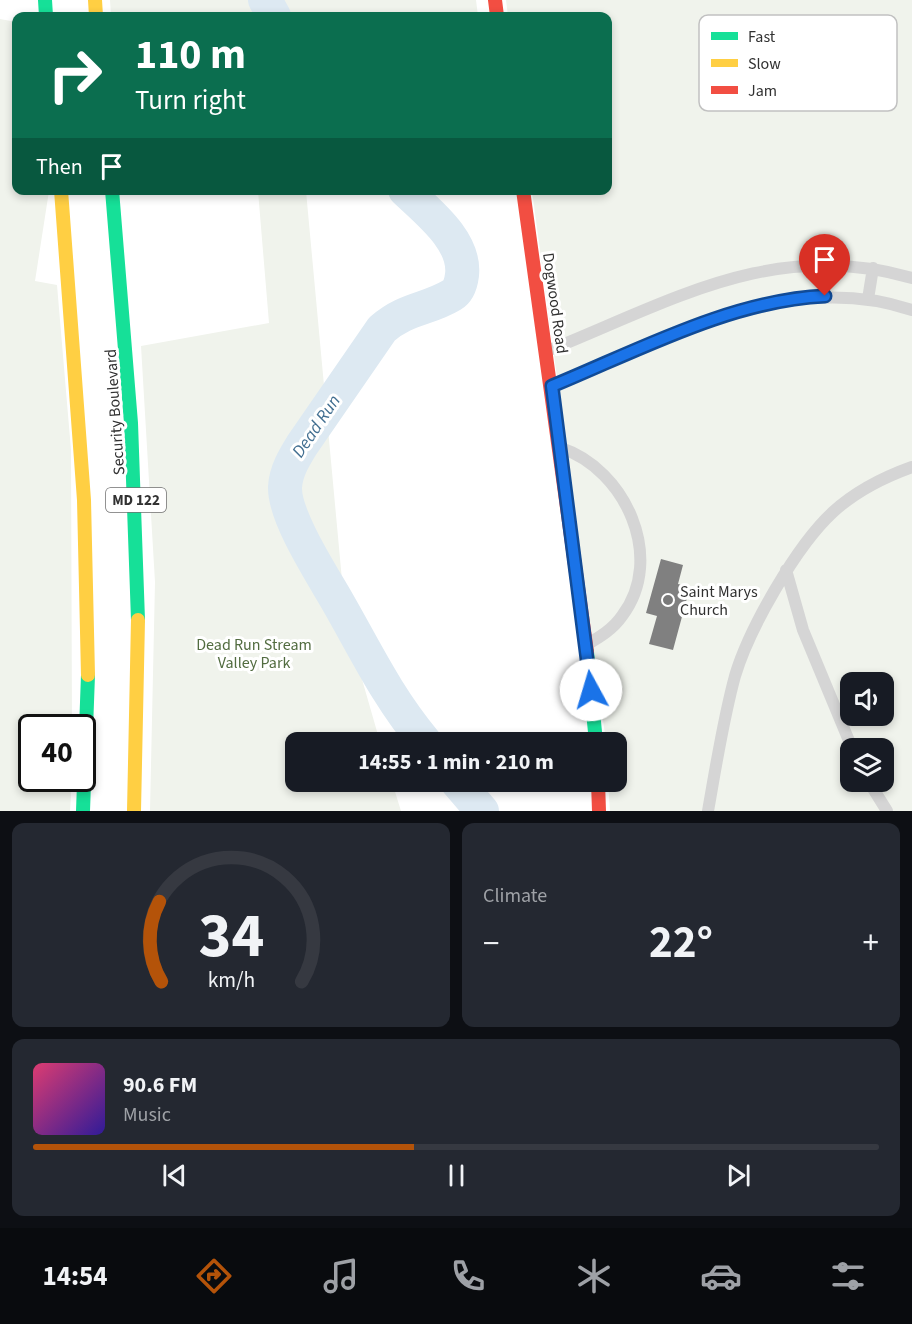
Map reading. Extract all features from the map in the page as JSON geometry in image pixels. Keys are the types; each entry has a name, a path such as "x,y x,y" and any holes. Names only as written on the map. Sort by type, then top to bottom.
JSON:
{"main road":[{"name":"Security Boulevard","path":"61,195 84,464 88,578 83,811"},
{"name":"Security Boulevard","path":"112,195 129,390 139,577 140,688 134,811"},
{"name":"Dogwood Road","path":"524,195 552,386 586,645 595,732"},
{"path":"598,792 599,811"}],"lane":[{"path":"547,351 718,282 757,271 821,263 873,268 912,278"},
{"path":"868,299 873,268"},
{"path":"552,386 730,313 766,303 799,297 868,299 912,310"},
{"path":"560,448 580,455 604,472 620,492 632,518 639,549 638,576 633,598 622,616 608,631 586,645"},
{"path":"708,811 736,675 756,626 786,570 832,513 863,490 912,467"},
{"path":"786,570 803,630 848,738"},
{"path":"875,792 887,811"}],"green space":[{"path":"110,0 476,0 478,12 111,12"},
{"path":"506,0 912,0 912,811 610,811 609,792 627,792 627,732 605,732 533,195 612,195 612,12 508,12"},
{"path":"0,19 12,21 12,195 48,195 35,281 57,285 71,450 72,714 18,714 18,792 71,792 70,811 0,811"},
{"name":"Dead Run Stream Valley Park","path":"258,195 306,195 342,580 351,641 377,732 285,732 285,792 395,792 401,811 150,811 155,582 141,346 269,323"}],"building":[{"name":"Saint Marys Church","path":"661,559 683,565 678,584 690,587 673,650 649,644 657,616 646,613"}],"waterway":[{"name":"Dead Run","path":"265,0 272,12"},
{"name":"Dead Run","path":"410,195 444,228 458,250 462,262 459,287 452,295 408,313 382,329 302,445 293,460 285,487 290,513 313,560 388,690 417,732"},
{"name":"Dead Run","path":"466,792 482,811"}],"traffic: fast":[{"path":"45,0 46,12"},
{"path":"112,195 131,423 138,620"},
{"path":"587,652 595,732"},
{"path":"83,811 88,675"}],"traffic: slow":[{"path":"95,0 96,12"},
{"path":"61,195 84,500 88,675"},
{"path":"134,811 138,620"}],"traffic: jam":[{"path":"495,0 496,12"},
{"path":"524,195 587,652"},
{"path":"598,792 599,811"}],"place":[{"name":"Saint Marys Church","path":"668,600"}],"route":[{"path":"591,690 552,386 730,313 799,297 825,296"}]}
